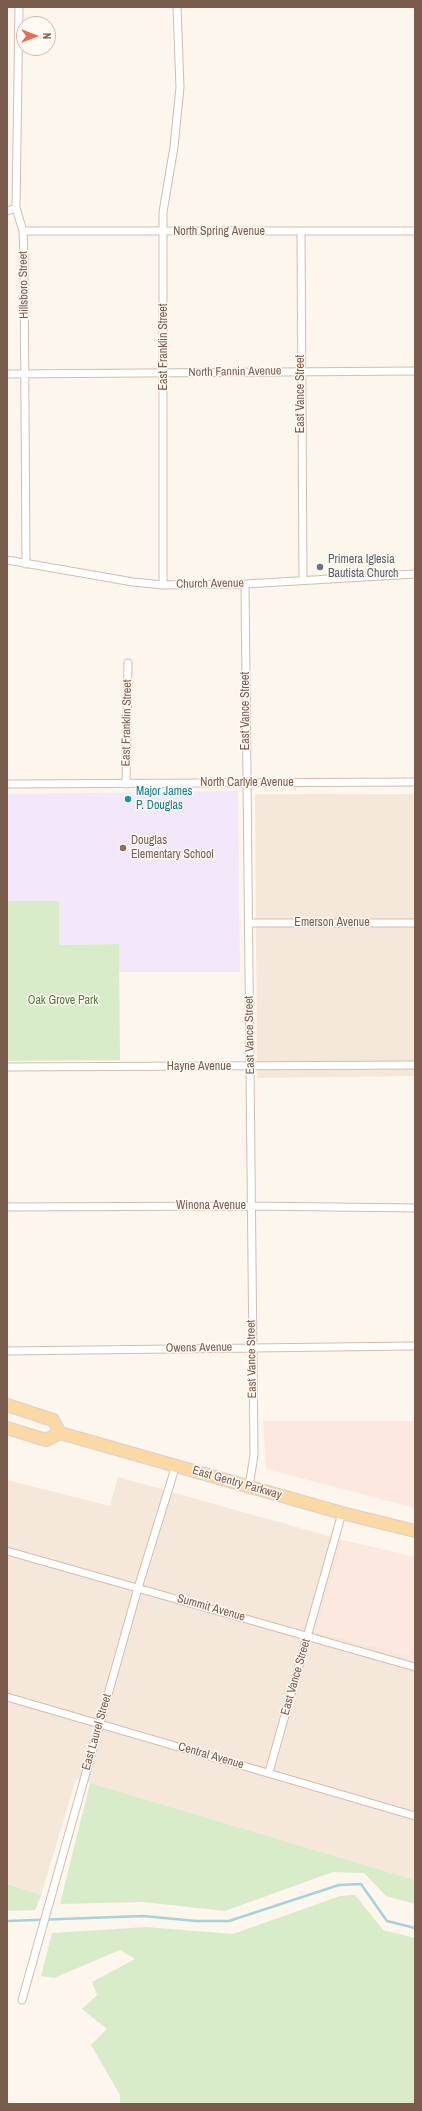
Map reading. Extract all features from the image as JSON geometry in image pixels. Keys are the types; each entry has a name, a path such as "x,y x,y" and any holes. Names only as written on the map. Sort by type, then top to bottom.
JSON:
{"main road":[{"path":"7,1405 53,1420 60,1434"},
{"name":"East Gentry Parkway","path":"7,1428 46,1440 60,1434 176,1465 342,1513 415,1531"}],"street":[{"name":"Hillsboro Street","path":"18,7 16,208 23,231 26,564"},
{"name":"East Franklin Street","path":"163,585 163,212 174,147 180,87 177,7"},
{"path":"7,211 16,208"},
{"name":"North Spring Avenue","path":"23,231 415,231"},
{"name":"East Vance Street","path":"301,232 300,372 303,580"},
{"name":"North Fannin Avenue","path":"7,374 415,371"},
{"name":"Church Avenue","path":"7,560 133,582 163,585 245,584 415,574"},
{"name":"East Vance Street","path":"245,584 246,783 249,923 250,1206 254,1455 249,1486"},
{"name":"East Franklin Street","path":"126,784 128,662"},
{"name":"North Carlyle Avenue","path":"7,784 415,782"},
{"name":"Emerson Avenue","path":"249,923 415,923"},
{"name":"Hayne Avenue","path":"7,1067 415,1065"},
{"name":"Winona Avenue","path":"7,1208 250,1206 415,1208"},
{"name":"Owens Avenue","path":"7,1351 415,1346"},
{"name":"East Laurel Street","path":"22,2000 50,1896 138,1588 176,1465"},
{"name":"East Vance Street","path":"269,1772 342,1513"},
{"name":"Summit Avenue","path":"7,1551 415,1667"},
{"name":"Central Avenue","path":"7,1698 269,1772 415,1816"}],"shaded area":[{"name":"Douglas Elementary School","path":"238,791 240,972 119,972 119,944 59,945 58,901 7,901 7,794"},
{"path":"255,794 415,794 415,1076 257,1078"},
{"path":"263,1421 415,1421 415,1508 266,1469"},
{"path":"118,1477 343,1540 316,1632 415,1657 415,1880 76,1779 41,1895 7,1884 7,1480 110,1506"},
{"path":"343,1540 415,1557 415,1657 316,1632"}],"green space":[{"name":"Oak Grove Park","path":"7,901 59,901 59,945 119,944 120,1060 7,1061"},
{"path":"90,1783 415,1880 415,1904 386,1896 364,1873 333,1872 225,1911 142,1902 60,1904"},
{"path":"7,1884 41,1895 35,1910 7,1911"},
{"path":"355,1895 383,1930 415,1938 415,2104 120,2104 120,2095 91,2045 107,2029 82,2009 97,1995 92,1982 135,1959 120,1950 54,1978 41,1976 52,1933 146,1927 233,1934 340,1896"}],"waterway":[{"path":"7,1921 143,1916 196,1921 229,1921 339,1885 361,1884 387,1921 415,1928"}],"place":[{"name":"Primera Iglesia Bautista Church","path":"320,567"},
{"name":"Major James P. Douglas","path":"128,799"},
{"name":"Douglas Elementary School","path":"123,848"}]}
